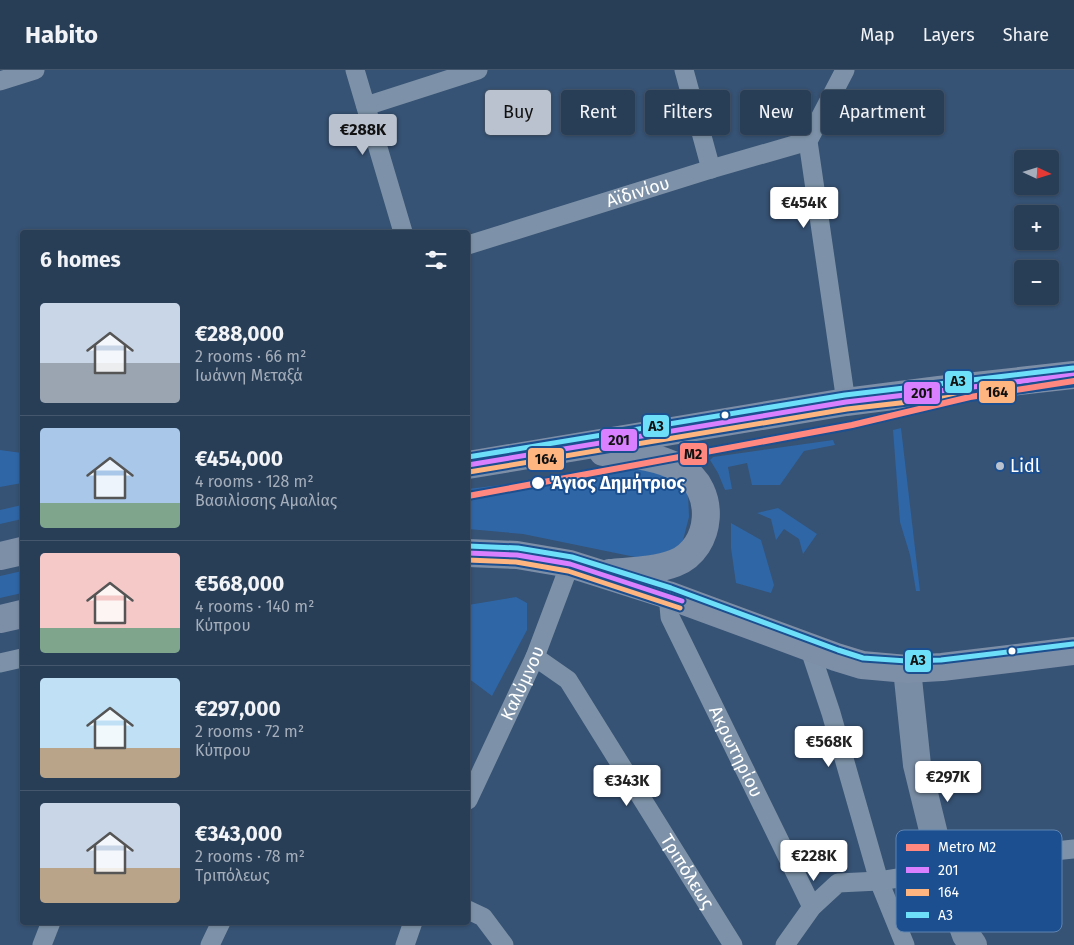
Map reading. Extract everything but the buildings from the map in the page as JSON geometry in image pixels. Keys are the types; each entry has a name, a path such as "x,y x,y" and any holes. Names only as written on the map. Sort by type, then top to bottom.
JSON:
{"main road":[{"path":"470,459 556,450 846,402 1074,375"},
{"path":"556,450 625,453 669,463 683,470 695,480 703,494 706,510 705,526 700,541 689,553 676,562 661,567 601,573"},
{"path":"0,556 20,551"},
{"path":"470,553 517,555 570,564 668,595 862,665 906,669 942,667 1074,651"},
{"path":"0,619 20,614"}],"street":[{"path":"0,81 34,70"},
{"path":"355,70 402,230"},
{"path":"366,106 478,70"},
{"path":"684,70 711,170"},
{"path":"845,70 808,142 846,402"},
{"name":"Αϊδινίου","path":"470,244 808,142"},
{"name":"Καλύμνου","path":"470,796 535,657 570,564"},
{"name":"Ακρωτηρίου","path":"668,595 670,617 812,906"},
{"path":"809,647 831,713 879,881 896,923"},
{"name":"Τριπόλεως","path":"535,657 568,680 733,945"},
{"path":"0,663 20,658"},
{"path":"906,669 917,764 933,830"},
{"path":"785,945 812,906 838,884 896,878"},
{"path":"470,911 483,917 504,945"},
{"path":"42,945 50,925"},
{"path":"210,945 220,925"},
{"path":"405,945 413,925"},
{"path":"900,932 905,945"},
{"path":"965,932 973,945"}],"shaded area":[{"path":"901,428 920,591 916,591 910,555 900,522 893,430"},
{"path":"833,440 835,445 804,451 780,485 752,485 747,463 728,467 732,489 725,490 710,460 713,457"},
{"path":"0,450 20,453 20,483 0,487"},
{"path":"637,468 669,472 688,491 689,517 682,544 656,558 635,557 523,534 470,529 470,489"},
{"path":"20,505 20,519 0,524 0,510"},
{"path":"778,508 817,534 803,554 799,539 784,529 776,540 771,519 757,513"},
{"path":"731,523 761,540 774,585 771,593 736,583 731,548"},
{"path":"20,571 20,593 0,598 0,576"},
{"path":"516,597 527,603 527,630 492,696 470,680 470,605"}],"metro line":[{"name":"Μ2","path":"470,496 852,425 970,397 1074,381"}],"transit line":[{"name":"Α3","path":"470,457 845,395 1073,368"},
{"name":"201","path":"470,465 846,402 1074,375"},
{"name":"164","path":"470,472 847,409 1074,383"},
{"name":"Α3","path":"470,546 518,548 572,557 671,588 863,658 907,661 941,660 1073,644"},
{"name":"201","path":"470,553 517,555 570,564 682,601"},
{"name":"164","path":"470,560 516,562 568,571 680,608"}],"place":[{"name":"Lidl","path":"1000,466"},
{"name":"Άγιος Δημήτριος","path":"538,483"}]}
